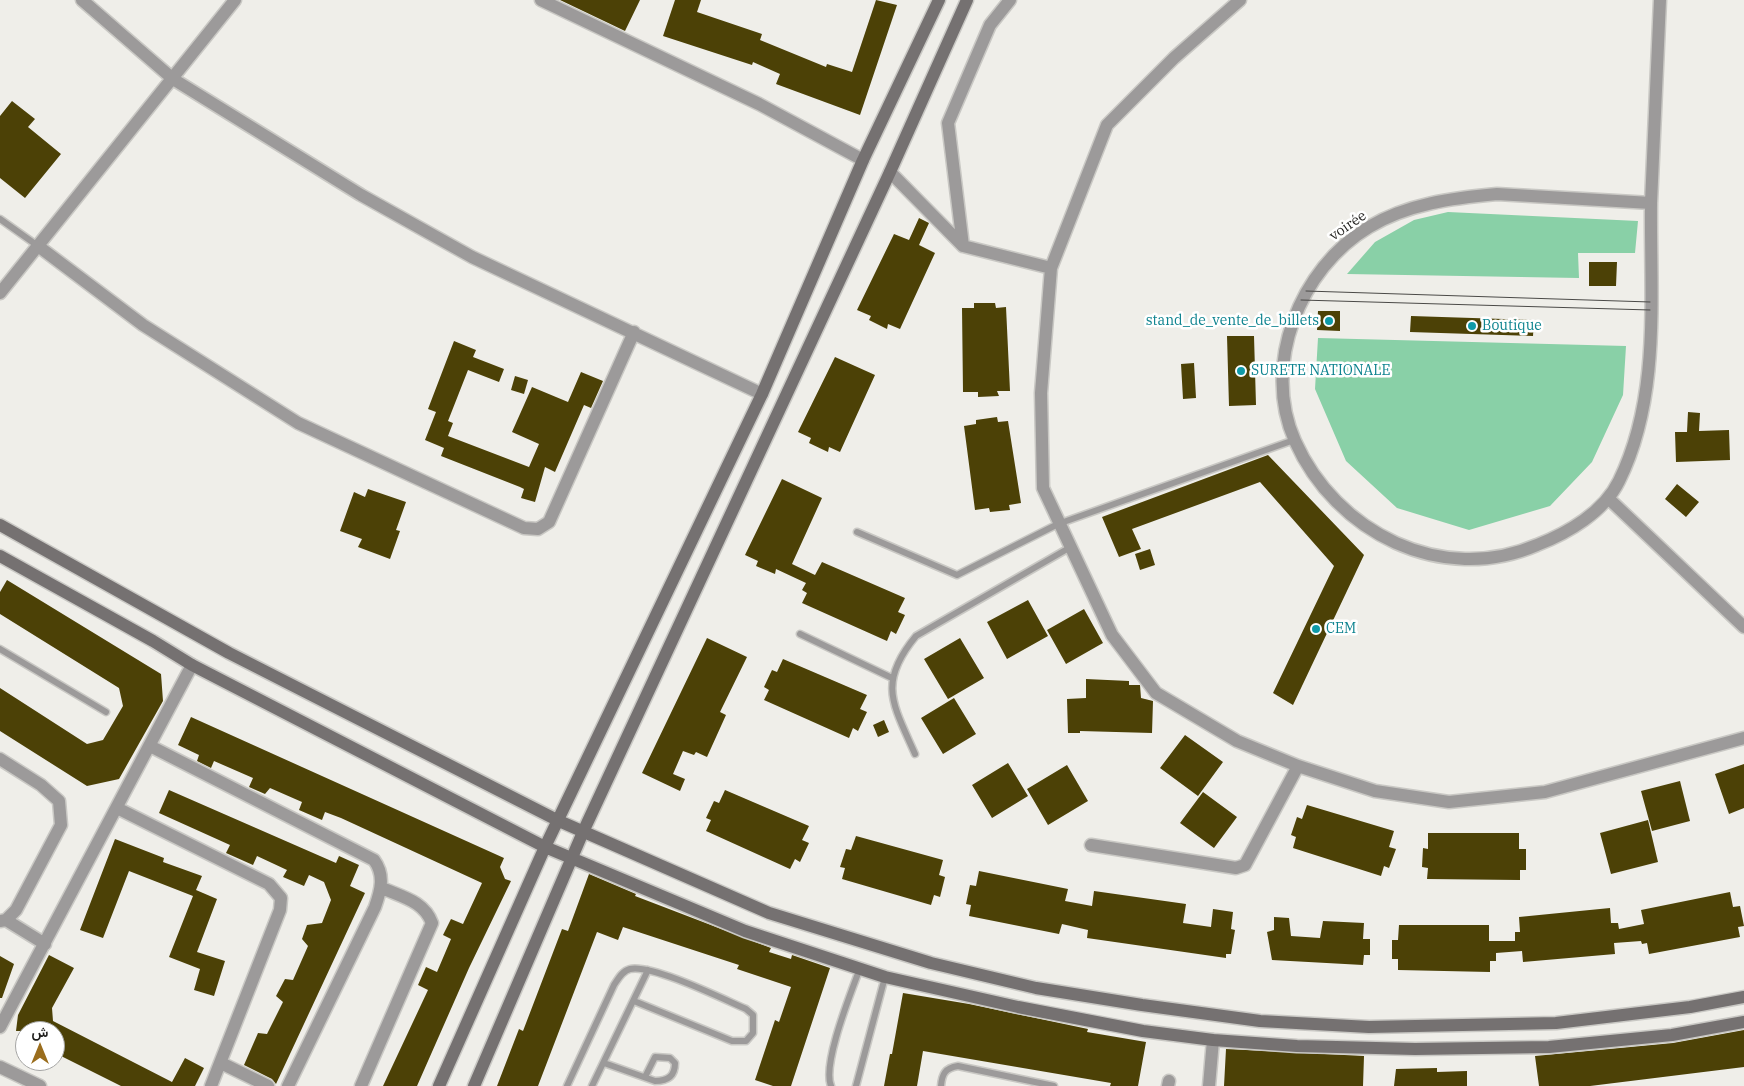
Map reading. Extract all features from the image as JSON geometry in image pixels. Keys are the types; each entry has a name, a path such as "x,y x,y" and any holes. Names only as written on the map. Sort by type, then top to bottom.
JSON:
{"main road":[{"path":"439,1086 545,847 762,394 863,160 939,0"},
{"path":"474,1086 583,832 890,172 967,0"},
{"path":"0,525 229,653 559,821 680,875 788,918 940,965 1036,988 1142,1006 1260,1021 1369,1027 1556,1023 1690,1007 1744,997"},
{"path":"1,558 153,641 192,665 545,847 746,931 885,977 1028,1009 1143,1031 1213,1040 1415,1050 1549,1047 1672,1035 1744,1022"}],"street":[{"path":"82,0 173,78 318,170 472,257 762,394"},
{"path":"0,293 235,0"},
{"path":"541,0 759,104 863,160"},
{"path":"962,246 948,124 990,25 1010,0"},
{"path":"1240,0 1174,58 1107,125 1051,268 1041,393 1043,488 1069,548 1112,635 1156,693 1237,741 1298,766 1375,790 1449,802 1545,792 1744,738"},
{"path":"1651,203 1660,0"},
{"path":"890,172 962,246 1051,268"},
{"name":"voirée","path":"1497,194 1651,203 1650,372 1635,442 1619,483 1608,498 1566,533 1516,554 1463,560 1409,550 1361,525 1323,487 1294,440 1285,405 1283,369 1288,334 1306,291 1333,255 1368,227 1410,209 1444,200 1497,194"},
{"path":"38,246 143,325 298,423 524,528 538,529 549,522 634,332"},
{"path":"1608,498 1744,627"},
{"path":"0,1027 192,665"},
{"path":"150,746 374,860 379,866 382,888 288,1086"},
{"path":"0,759 41,785 59,801 61,825 16,910 3,921 44,944"},
{"path":"1091,845 1236,868 1245,865 1298,766"},
{"path":"116,808 269,884 280,898 280,910 211,1086"},
{"path":"362,1086 432,923 428,913 420,904 382,888"},
{"path":"1209,1086 1213,1040"},
{"path":"220,1063 268,1086"},
{"path":"0,1067 40,1086"}],"lane":[{"path":"0,219 38,246"},
{"path":"857,532 957,575 1058,524 1294,440"},
{"path":"915,754 893,703 892,678 900,655 916,636 1069,548"},
{"path":"800,634 892,678"},
{"path":"0,649 106,712"},
{"path":"831,1086 829,1068 832,1051 860,968"},
{"path":"567,1086 618,979 629,969 648,970 746,1009 753,1015 753,1033 746,1041 732,1041 634,1001"},
{"path":"592,1086 648,970"},
{"path":"856,1086 885,977"},
{"path":"604,1062 644,1077 664,1081 670,1078 676,1070 676,1063 670,1058 655,1057 644,1077"},
{"path":"941,1086 942,1075 946,1071 958,1066 1054,1086"}],"green space":[{"path":"1448,212 1638,221 1635,253 1578,253 1579,278 1347,274 1375,242 1414,220"},
{"path":"1318,338 1626,346 1623,395 1592,462 1550,506 1469,530 1397,508 1346,461 1315,389"}],"building":[{"path":"560,0 640,0 625,31"},
{"path":"675,0 701,0 697,12 762,34 760,40 826,67 827,64 852,72 876,0 897,5 860,115 776,84 780,74 753,62 752,65 663,36"},
{"path":"12,101 35,119 28,127 61,154 25,198 0,178 0,116"},
{"path":"919,218 929,223 919,245 935,253 900,329 888,324 887,329 869,320 871,316 857,310 894,234 909,240"},
{"path":"1589,262 1617,262 1616,286 1589,286"},
{"path":"974,303 995,303 996,308 1006,307 1010,391 997,391 999,396 978,397 978,392 963,392 962,308 974,308"},
{"name":"stand_de_vente_de_billets","path":"1318,311 1340,311 1340,331 1317,330"},
{"name":"Boutique","path":"1411,316 1534,320 1533,336 1410,332"},
{"name":"SURETE NATIONALE","path":"1227,336 1254,336 1256,405 1229,406"},
{"path":"454,341 476,350 473,357 504,369 499,382 468,370 448,421 453,423 448,436 529,467 539,444 512,432 532,387 568,402 581,372 603,381 591,408 584,405 555,472 545,467 535,502 521,498 524,489 520,487 441,456 444,448 425,440 436,412 428,409"},
{"path":"835,357 875,375 840,452 829,447 828,452 809,443 811,438 798,432"},
{"path":"1194,363 1196,398 1183,399 1181,364"},
{"path":"515,376 528,380 524,394 511,390"},
{"path":"1688,412 1700,413 1699,431 1729,430 1730,460 1676,462 1675,432 1687,432"},
{"path":"997,417 998,422 1008,421 1021,503 1009,505 1010,510 990,512 989,508 975,510 964,426 976,424 976,420"},
{"name":"CEM","path":"1268,455 1364,555 1293,705 1273,693 1334,566 1260,482 1132,529 1141,549 1119,557 1102,517"},
{"path":"782,479 822,498 792,564 815,575 822,562 905,598 898,612 905,615 896,634 891,631 887,641 802,603 807,593 802,590 806,583 776,569 775,574 756,566 758,561 745,555"},
{"path":"1677,484 1699,502 1686,517 1665,499"},
{"path":"368,489 406,502 396,530 400,531 390,559 358,547 362,539 340,531 354,492 365,497"},
{"path":"1150,549 1155,565 1140,570 1135,554"},
{"path":"7,580 161,674 163,701 119,779 87,786 0,731 0,688 87,744 103,740 123,706 119,688 0,614 0,592"},
{"path":"1028,600 1048,636 1007,659 987,622"},
{"path":"1084,609 1103,643 1066,664 1047,630"},
{"path":"707,638 747,657 720,712 726,715 707,757 696,752 694,755 683,751 673,774 685,779 680,791 642,773"},
{"path":"960,638 984,678 948,699 924,659"},
{"path":"783,659 867,695 860,709 867,712 858,731 853,728 849,738 764,700 769,690 764,687 772,670 777,672"},
{"path":"1086,679 1129,681 1129,685 1140,685 1141,698 1153,701 1152,733 1080,731 1080,733 1068,733 1067,699 1086,698"},
{"path":"954,698 976,734 943,754 921,718"},
{"path":"191,717 504,858 500,867 505,879 511,881 469,968 417,1086 383,1086 428,990 418,985 426,967 437,972 451,939 443,935 451,919 463,924 482,883 341,818 325,812 322,820 299,810 302,802 270,788 265,794 249,787 253,778 214,761 211,768 197,761 199,755 178,745"},
{"path":"884,720 889,732 878,737 873,725"},
{"path":"1185,735 1223,762 1198,796 1160,768"},
{"path":"1008,763 1028,796 992,818 972,785"},
{"path":"1744,764 1744,808 1729,814 1715,774"},
{"path":"1067,765 1088,801 1048,825 1027,789"},
{"path":"1680,781 1690,821 1652,831 1641,791"},
{"path":"169,790 336,863 339,856 359,865 350,886 365,893 276,1084 272,1079 244,1065 258,1033 267,1034 283,1002 276,996 285,979 293,980 308,946 302,939 307,925 322,923 331,900 324,882 309,875 304,886 283,877 287,870 257,856 253,865 226,853 230,845 159,813"},
{"path":"725,790 809,826 802,840 809,843 800,862 795,859 790,869 706,831 711,820 706,818 714,801 719,803"},
{"path":"1203,792 1237,817 1214,848 1180,823"},
{"path":"1307,805 1394,831 1389,847 1396,849 1389,868 1384,866 1381,876 1293,848 1296,837 1291,835 1297,817 1302,819"},
{"path":"1648,820 1658,862 1611,874 1600,833"},
{"path":"1428,833 1519,833 1519,849 1526,849 1526,870 1520,870 1520,880 1427,879 1428,868 1422,867 1423,848 1428,849"},
{"path":"856,836 943,860 939,875 945,877 940,897 934,895 931,905 842,879 845,868 840,867 846,849 851,850"},
{"path":"115,839 164,858 163,862 202,876 196,890 217,899 197,952 225,961 214,996 194,990 200,969 169,957 193,896 129,871 103,938 80,930"},
{"path":"979,871 1068,889 1065,901 1092,906 1094,891 1186,904 1183,923 1211,927 1213,909 1233,912 1231,929 1235,930 1231,954 1226,954 1226,958 1087,938 1088,930 1062,924 1059,934 969,916 971,905 966,904 970,885 976,886"},
{"path":"589,874 636,894 635,896 771,948 769,952 791,959 792,955 830,968 791,1086 773,1086 755,1080 775,1020 779,1022 791,987 737,969 739,965 623,927 618,940 597,932 538,1086 497,1086 519,1029 523,1031 562,929 568,931"},
{"path":"1730,892 1733,907 1740,906 1744,926 1738,927 1740,937 1649,954 1647,943 1642,944 1641,941 1614,943 1615,954 1523,962 1522,951 1496,953 1496,961 1490,961 1490,972 1398,970 1398,959 1392,959 1392,940 1398,940 1399,925 1489,925 1489,941 1515,941 1515,932 1520,932 1519,917 1610,908 1611,923 1618,923 1619,929 1644,924 1641,910"},
{"path":"1274,917 1289,918 1291,936 1320,938 1323,921 1364,923 1363,939 1370,939 1370,955 1364,955 1363,965 1272,960 1267,932 1274,930"},
{"path":"49,955 74,968 52,1008 53,1021 17,1021 18,1015"},
{"path":"0,956 14,964 2,998 0,998"},
{"path":"903,993 969,1004 1088,1029 1087,1032 1146,1042 1138,1086 1110,1086 1111,1083 923,1051 917,1086 884,1086"},
{"path":"65,1027 172,1082 185,1058 204,1068 195,1086 121,1086 65,1058"},
{"path":"1744,1030 1744,1067 1590,1086 1539,1086 1535,1056 1673,1043"},
{"path":"1226,1049 1364,1056 1363,1086 1224,1086"},
{"path":"1437,1068 1437,1072 1467,1071 1467,1086 1394,1086 1396,1069"}],"tram line":[{"path":"1306,291 1650,302"},
{"path":"1301,300 1650,310"}],"place":[{"name":"stand_de_vente_de_billets","path":"1329,321"},
{"name":"Boutique","path":"1472,326"},
{"name":"SURETE NATIONALE","path":"1241,371"},
{"name":"CEM","path":"1316,629"}]}
